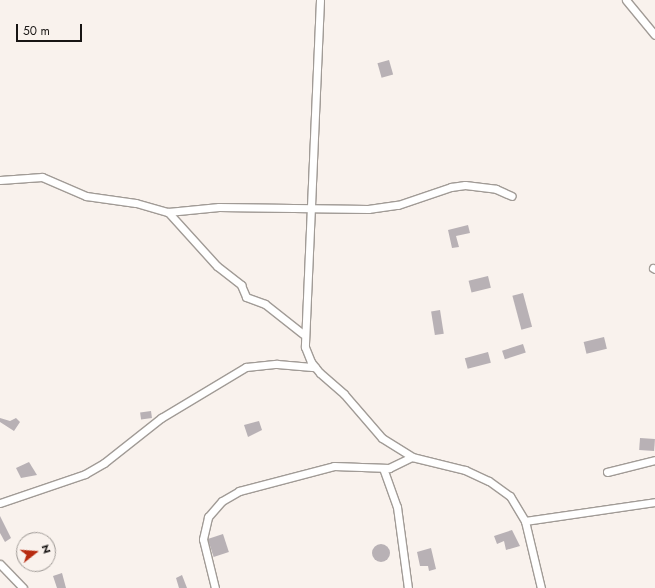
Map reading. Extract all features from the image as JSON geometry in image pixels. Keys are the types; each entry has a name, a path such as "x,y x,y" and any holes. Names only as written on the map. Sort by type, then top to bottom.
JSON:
{"street":[{"path":"320,0 320,48 309,209 303,334 305,347 315,368 344,394 376,432 412,457 465,470 489,481 510,496 525,521 541,588"},
{"path":"626,0 655,35"},
{"path":"0,180 42,177 86,196 136,203 168,212 219,208 382,208 451,186 465,185 496,189 512,196"},
{"path":"168,212 217,266 241,285 246,297 265,304 303,334"},
{"path":"0,503 85,474 104,464 161,418 246,367 277,364 315,368"},
{"path":"215,588 203,539 208,516 222,502 239,491 334,466 384,468 405,462 412,457"},
{"path":"607,472 655,460"},
{"path":"384,468 397,507 408,588"},
{"path":"525,521 655,502"},
{"path":"1,567 23,588"}],"building":[{"path":"389,60 393,74 382,78 377,63"},
{"path":"468,225 470,233 456,236 459,247 452,248 448,230"},
{"path":"488,276 491,288 471,292 469,281"},
{"path":"523,293 532,327 521,330 512,296"},
{"path":"440,310 444,334 435,335 431,311"},
{"path":"604,337 607,349 587,354 584,342"},
{"path":"523,344 526,353 505,359 502,351"},
{"path":"488,352 491,363 468,369 465,358"},
{"path":"151,411 152,418 141,419 140,413"},
{"path":"0,418 10,421 16,418 20,422 14,431 0,422"},
{"path":"259,421 262,430 248,437 244,425"},
{"path":"640,438 655,439 654,451 639,450"},
{"path":"29,462 37,475 21,478 16,468"},
{"path":"0,516 11,538 5,542 0,533"},
{"path":"512,530 520,546 506,550 504,541 497,544 494,536"},
{"path":"223,534 229,552 214,557 208,539"},
{"path":"377,544 385,544 390,549 388,560 385,562 377,562 372,557 372,549"},
{"path":"431,548 436,569 429,571 428,566 420,566 417,552"},
{"path":"62,573 66,588 57,588 53,576"},
{"path":"182,575 187,588 179,588 176,578"}]}
